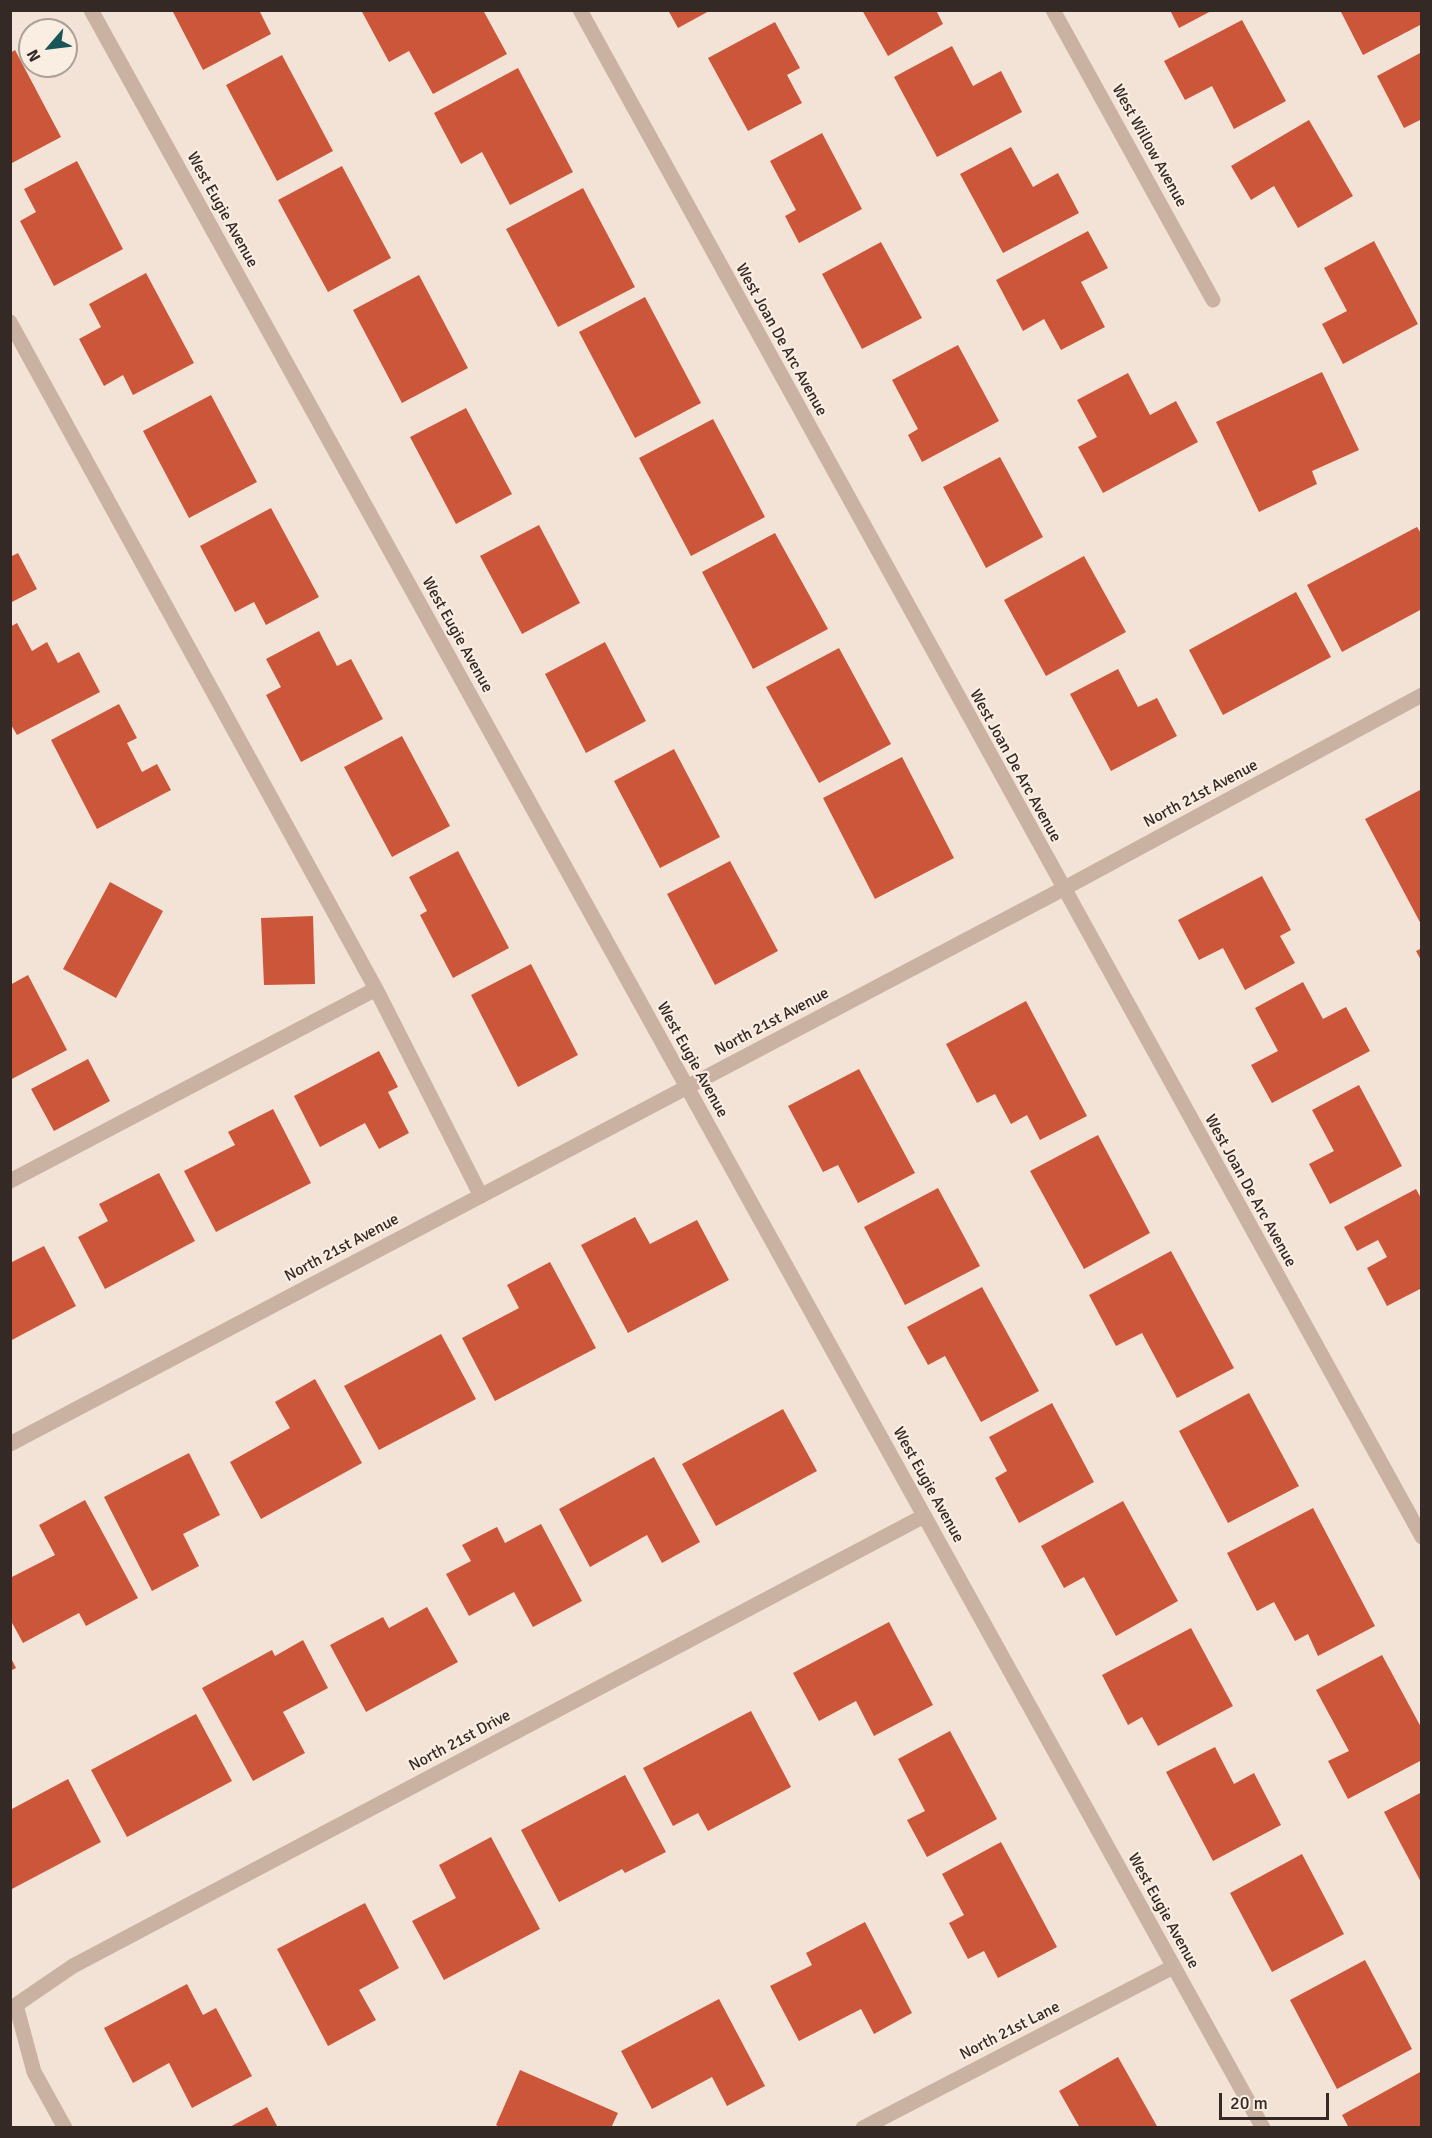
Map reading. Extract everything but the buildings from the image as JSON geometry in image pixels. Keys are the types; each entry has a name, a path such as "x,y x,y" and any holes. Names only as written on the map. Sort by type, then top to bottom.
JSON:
{"street":[{"name":"West Eugie Avenue","path":"91,10 1263,2127"},
{"name":"West Joan De Arc Avenue","path":"580,10 1422,1537"},
{"name":"West Willow Avenue","path":"1053,10 1213,300"},
{"path":"10,322 376,989 480,1196"},
{"name":"North 21st Avenue","path":"10,1443 1063,889 1422,695"},
{"path":"10,1181 376,989"},
{"name":"North 21st Drive","path":"65,2127 34,2072 16,2005 74,1966 924,1516"},
{"name":"North 21st Lane","path":"863,2127 1173,1967"}]}
